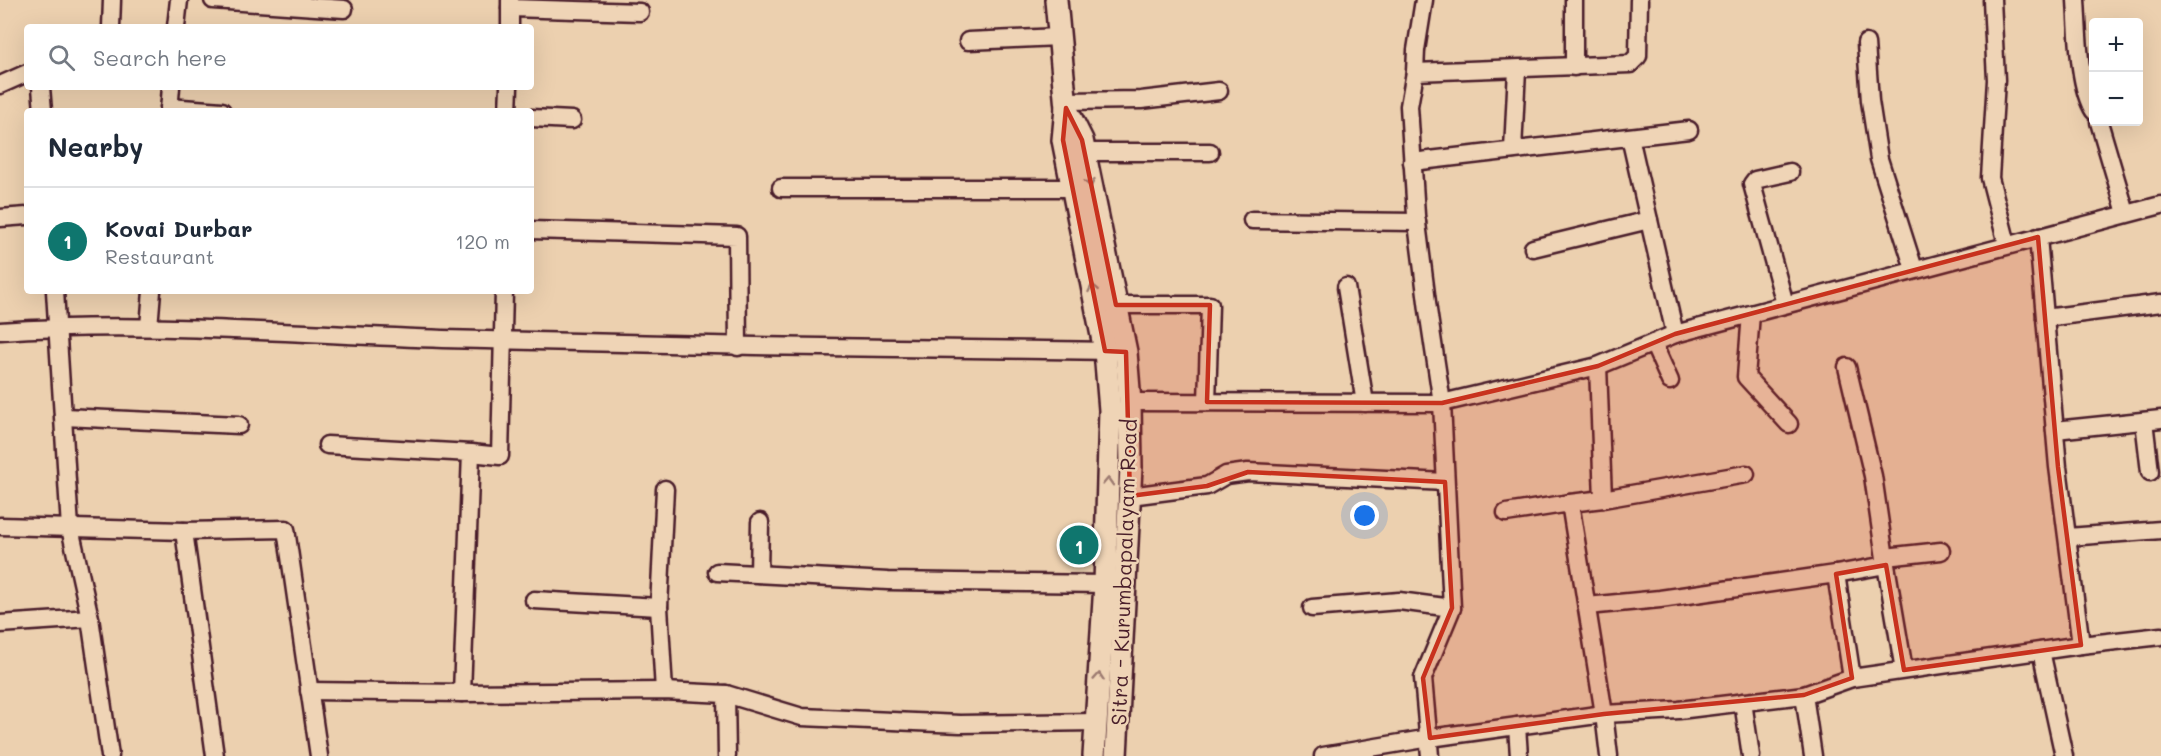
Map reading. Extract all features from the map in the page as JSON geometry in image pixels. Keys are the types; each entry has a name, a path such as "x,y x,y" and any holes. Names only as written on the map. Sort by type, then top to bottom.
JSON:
{"main road":[{"name":"Sitra - Kurumbapalayam Road","path":"1056,0 1065,104 1082,140 1126,352 1130,402 1130,496 1116,756"},
{"path":"1065,104 1063,140 1105,351 1110,410 1104,584 1094,756"}],"street":[{"path":"111,24 112,0"},
{"path":"176,24 179,0"},
{"path":"213,0 344,9"},
{"path":"1424,0 1409,106 1418,222 1442,403 1452,608 1423,678 1430,756"},
{"path":"1574,0 1574,67"},
{"path":"1415,72 1630,64 1638,56 1639,0"},
{"path":"1992,0 1996,80 1990,178 2007,244"},
{"path":"2076,0 2083,81 2089,105"},
{"path":"510,24 510,4 640,12"},
{"path":"968,41 1059,37"},
{"path":"1866,42 1870,101 1879,159 1914,269"},
{"path":"1513,150 1516,69"},
{"path":"0,85 24,74"},
{"path":"41,90 43,108"},
{"path":"169,108 171,90"},
{"path":"508,108 509,90"},
{"path":"1065,104 1142,100 1219,91"},
{"path":"534,118 572,120"},
{"path":"2100,126 2126,213"},
{"path":"1412,162 1689,130"},
{"path":"1630,137 1675,334"},
{"path":"1084,152 1210,152"},
{"path":"1785,304 1752,184 1755,180 1790,172"},
{"path":"781,189 1073,189"},
{"path":"1130,402 1442,403 1598,366 1675,334 2007,244 2161,205"},
{"path":"0,218 24,216"},
{"path":"1252,220 1418,222"},
{"path":"1533,248 1649,220"},
{"path":"534,230 737,236 738,347"},
{"path":"2038,237 2055,430 2081,645"},
{"path":"1346,287 1365,403"},
{"path":"55,294 70,528 90,618 110,756"},
{"path":"149,327 152,294"},
{"path":"327,445 500,456 504,294"},
{"path":"2045,318 2161,303"},
{"path":"1116,305 1210,305 1207,402"},
{"path":"1750,314 1746,377 1789,423"},
{"path":"0,331 58,327 149,327 738,347 1126,352"},
{"path":"1653,343 1670,381"},
{"path":"1598,366 1603,500"},
{"path":"1847,367 1873,476 1904,670"},
{"path":"64,417 239,425"},
{"path":"2055,430 2153,420 2150,472"},
{"path":"462,693 471,453"},
{"path":"1130,496 1207,486 1226,475 1248,472 1445,482"},
{"path":"1506,513 1603,500 1746,474"},
{"path":"664,692 659,608 665,489"},
{"path":"1570,503 1609,756"},
{"path":"759,574 760,522"},
{"path":"0,526 184,531 286,529 320,756"},
{"path":"2068,537 2161,530"},
{"path":"184,531 215,756"},
{"path":"1587,606 1660,599 1836,574 1885,561 1941,551"},
{"path":"717,572 888,581 1104,584"},
{"path":"1836,574 1852,678"},
{"path":"534,600 659,608"},
{"path":"1312,608 1399,601 1452,608"},
{"path":"0,624 90,618"},
{"path":"1323,756 1430,738 1604,714 1679,710 1804,695 1852,678 2081,645 2161,637"},
{"path":"2041,651 2064,756"},
{"path":"309,691 726,694 802,717 960,724 1096,722"},
{"path":"726,694 727,756"},
{"path":"1804,695 1813,756"},
{"path":"1743,702 1751,756"},
{"path":"1517,726 1519,756"}],"highlighted area":[{"path":"1066,108 1082,140 1116,305 1210,305 1207,402 1442,403 1598,366 1675,334 2038,237 2058,467 2081,645 1904,670 1886,565 1836,574 1852,678 1804,695 1604,714 1430,738 1423,678 1452,608 1445,482 1248,472 1207,486 1130,496 1126,352 1105,351 1063,140"}],"place":[{"name":"Kovai Durbar","path":"1079,545"}]}
